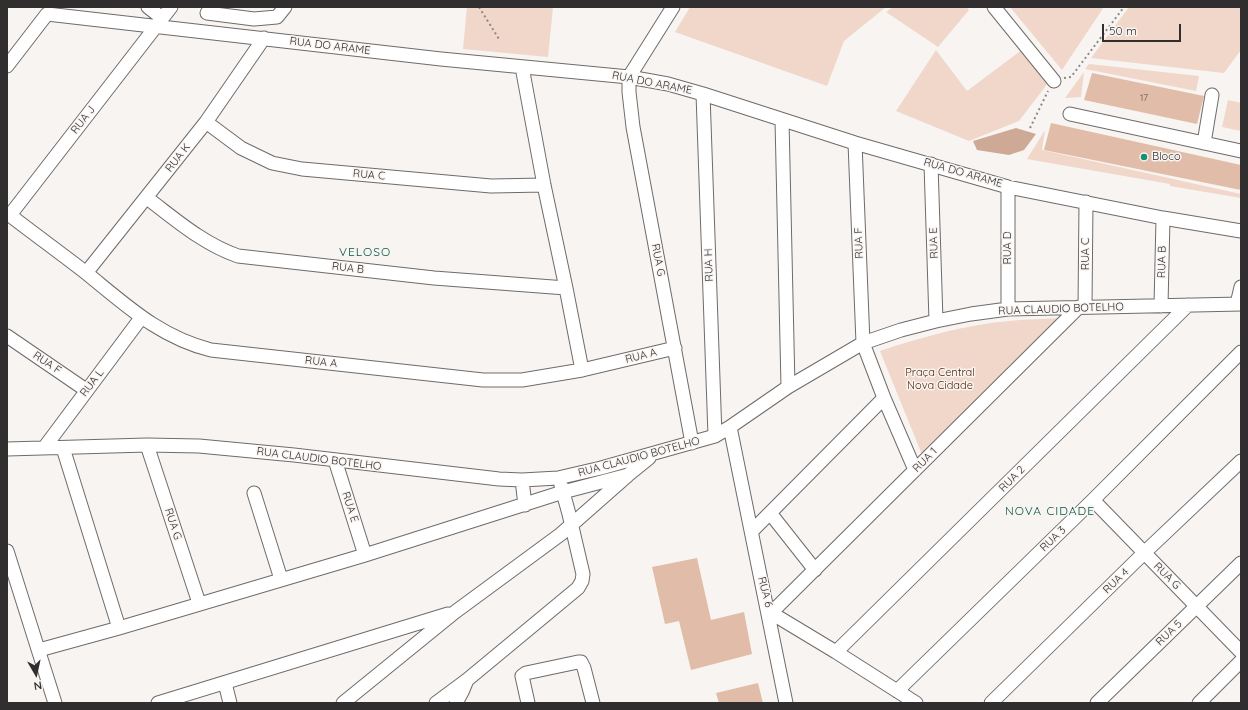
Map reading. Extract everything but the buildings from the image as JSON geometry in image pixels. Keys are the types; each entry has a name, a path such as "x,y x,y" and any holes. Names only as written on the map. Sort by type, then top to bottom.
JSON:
{"street":[{"path":"148,7 159,22"},
{"name":"RUA J","path":"8,214 170,7"},
{"path":"212,7 207,13 254,19 277,17 285,7"},
{"path":"629,77 673,7"},
{"path":"994,7 1054,81"},
{"name":"RUA DO ARAME","path":"7,66 47,14 159,22 264,38 434,58 629,77 668,84 703,94 855,143 1008,187 1163,218 1241,231"},
{"name":"RUA K","path":"86,273 206,122 264,38"},
{"path":"522,67 544,185 582,370"},
{"name":"RUA G","path":"629,77 633,127 692,443"},
{"name":"RUA H","path":"703,94 715,436"},
{"path":"1204,143 1212,95"},
{"path":"1070,114 1241,151"},
{"path":"782,120 788,387"},
{"name":"RUA C","path":"206,122 241,148 272,163 302,169 491,186 544,185"},
{"name":"RUA F","path":"855,143 863,342 884,398 915,470"},
{"name":"RUA E","path":"931,164 936,321"},
{"name":"RUA D","path":"1008,187 1008,309"},
{"name":"RUA B","path":"146,198 202,239 224,252 238,256 434,278 566,288"},
{"name":"RUA C","path":"1082,307 1086,202"},
{"name":"RUA A","path":"8,214 86,273 141,318 192,346 219,351 483,380 522,380 582,370 675,348"},
{"name":"RUA B","path":"1162,306 1163,218"},
{"path":"1239,304 1241,287"},
{"name":"RUA CLAUDIO BOTELHO","path":"7,449 147,445 199,446 499,479 522,480 558,478 654,454 715,436 730,428 788,387 863,342 936,321 1008,309 1239,304"},
{"name":"RUA 2","path":"836,652 1188,305"},
{"name":"RUA 1","path":"770,612 815,570 1082,307"},
{"name":"RUA L","path":"44,448 141,318"},
{"name":"RUA F","path":"8,338 86,390"},
{"name":"RUA 3","path":"897,691 1093,500 1241,352"},
{"path":"752,531 884,398"},
{"name":"RUA 6","path":"730,428 770,612 916,703"},
{"name":"RUA G","path":"147,445 199,603"},
{"path":"63,448 119,628"},
{"path":"344,703 456,612 572,525 654,454"},
{"name":"RUA E","path":"335,460 365,555"},
{"name":"RUA 4","path":"991,703 1144,553 1241,461"},
{"path":"39,650 119,628 199,603 365,555 563,492 628,475"},
{"path":"436,703 578,588 582,581 583,574 572,525 558,478"},
{"path":"522,480 525,505"},
{"path":"254,493 281,579"},
{"name":"RUA G","path":"1093,500 1241,652"},
{"path":"770,513 815,570"},
{"path":"7,551 55,703"},
{"name":"RUA 5","path":"1097,703 1241,563"},
{"path":"158,703 456,612"},
{"path":"770,612 786,703"},
{"path":"1199,703 1241,661"},
{"path":"528,703 522,676 526,673 578,662 581,662 584,668 593,703"},
{"path":"456,703 466,680"},
{"path":"225,683 230,703"}],"path":[{"path":"479,7 499,39"},
{"path":"1030,128 1054,81 1071,77 1124,7"}],"green space":[{"path":"467,7 553,7 548,57 463,49"},
{"path":"690,7 886,7 844,41 827,86 675,32"},
{"path":"893,7 967,7 969,10 938,47 886,12"},
{"path":"1010,7 1104,7 1062,70"},
{"path":"1129,7 1241,7 1241,50 1224,73 1091,58"},
{"path":"1023,49 1048,83 1019,121 969,141 896,111 936,50 967,91"},
{"path":"1089,64 1199,76 1196,91 1085,69"},
{"path":"1084,72 1081,97 1065,98"},
{"path":"1228,100 1241,103 1241,131 1222,127"},
{"path":"1045,130 1042,150 1241,194 1241,198 1027,159"},
{"name":"Praça Central Nova Cidade","path":"1064,318 923,457 880,351 928,336 976,325 1016,320"}],"shaded area":[{"path":"1016,128 1036,134 1024,150 1009,155 977,150 973,141"}],"place":[{"name":"Bloco","path":"1144,157"}],"district":[{"name":"VELOSO","path":"365,252"},
{"name":"NOVA CIDADE","path":"1050,511"}]}
